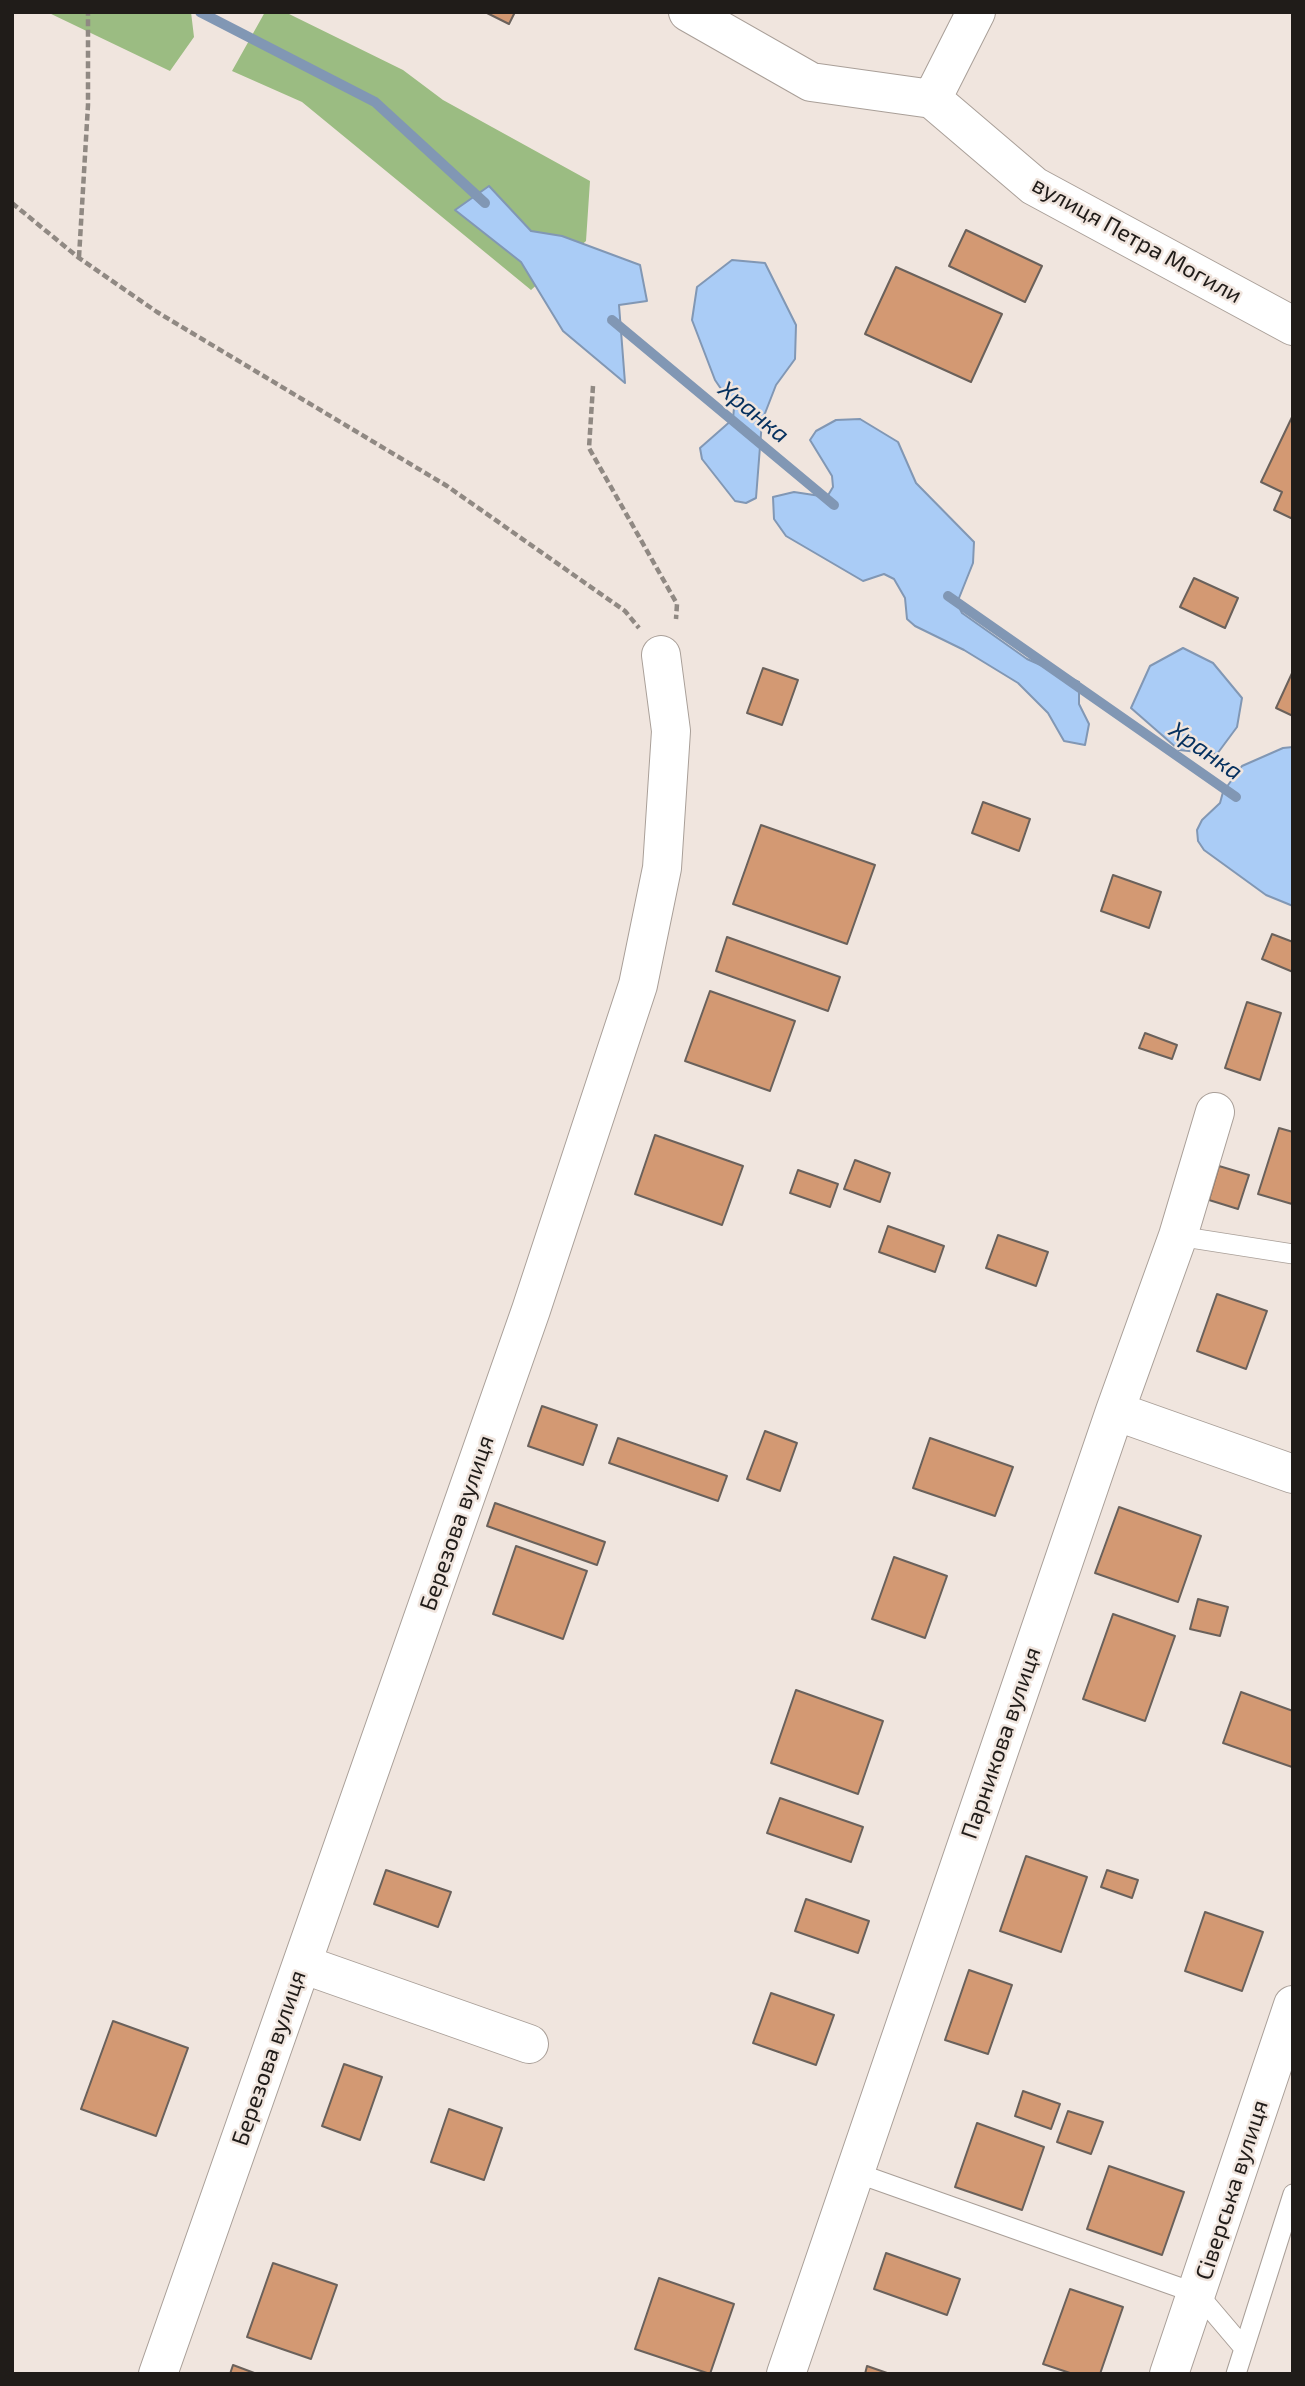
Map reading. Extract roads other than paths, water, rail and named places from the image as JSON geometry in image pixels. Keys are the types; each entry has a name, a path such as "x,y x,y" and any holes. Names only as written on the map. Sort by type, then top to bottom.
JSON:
{"street":[{"path":"688,12 811,82 932,99 976,12"},
{"name":"вулиця Петра Могили","path":"932,99 1034,186 1293,326"},
{"name":"Березова вулиця","path":"158,2374 527,1323 638,985 662,868 664,840 671,731 661,655"},
{"name":"Парникова вулиця","path":"786,2374 1115,1410 1178,1236 1215,1112"},
{"path":"1115,1410 1293,1474"},
{"path":"302,1964 529,2045"},
{"name":"Сіверська вулиця","path":"1169,2374 1293,2005"}],"lane":[{"path":"1178,1236 1293,1254"},
{"path":"854,2172 1198,2294 1243,2347"},
{"path":"1236,2374 1293,2194"}],"water":[{"path":"489,186 531,231 562,236 640,265 647,301 619,305 625,383 563,331 521,262 455,210"},
{"path":"732,260 765,263 796,325 795,359 776,385 762,421 756,498 746,503 735,501 702,459 700,448 733,419 734,408 715,380 692,320 697,287"},
{"path":"860,419 898,442 916,483 974,542 973,563 957,603 962,613 1027,659 1079,682 1079,704 1089,724 1085,745 1064,741 1048,713 1018,683 964,650 915,626 907,619 905,598 894,579 884,574 863,581 786,536 774,519 773,497 794,492 827,497 833,487 832,476 810,440 816,431 836,420"},
{"path":"1183,648 1213,663 1242,698 1237,727 1217,754 1179,750 1131,708 1150,666"},
{"path":"1293,747 1293,906 1266,895 1204,850 1198,841 1197,830 1202,820 1220,803 1223,792 1242,766 1283,748"}],"waterway":[{"name":"Хранка","path":"200,12 375,102 485,203"},
{"name":"Хранка","path":"612,320 834,505"},
{"name":"Хранка","path":"948,596 1236,797"}]}
